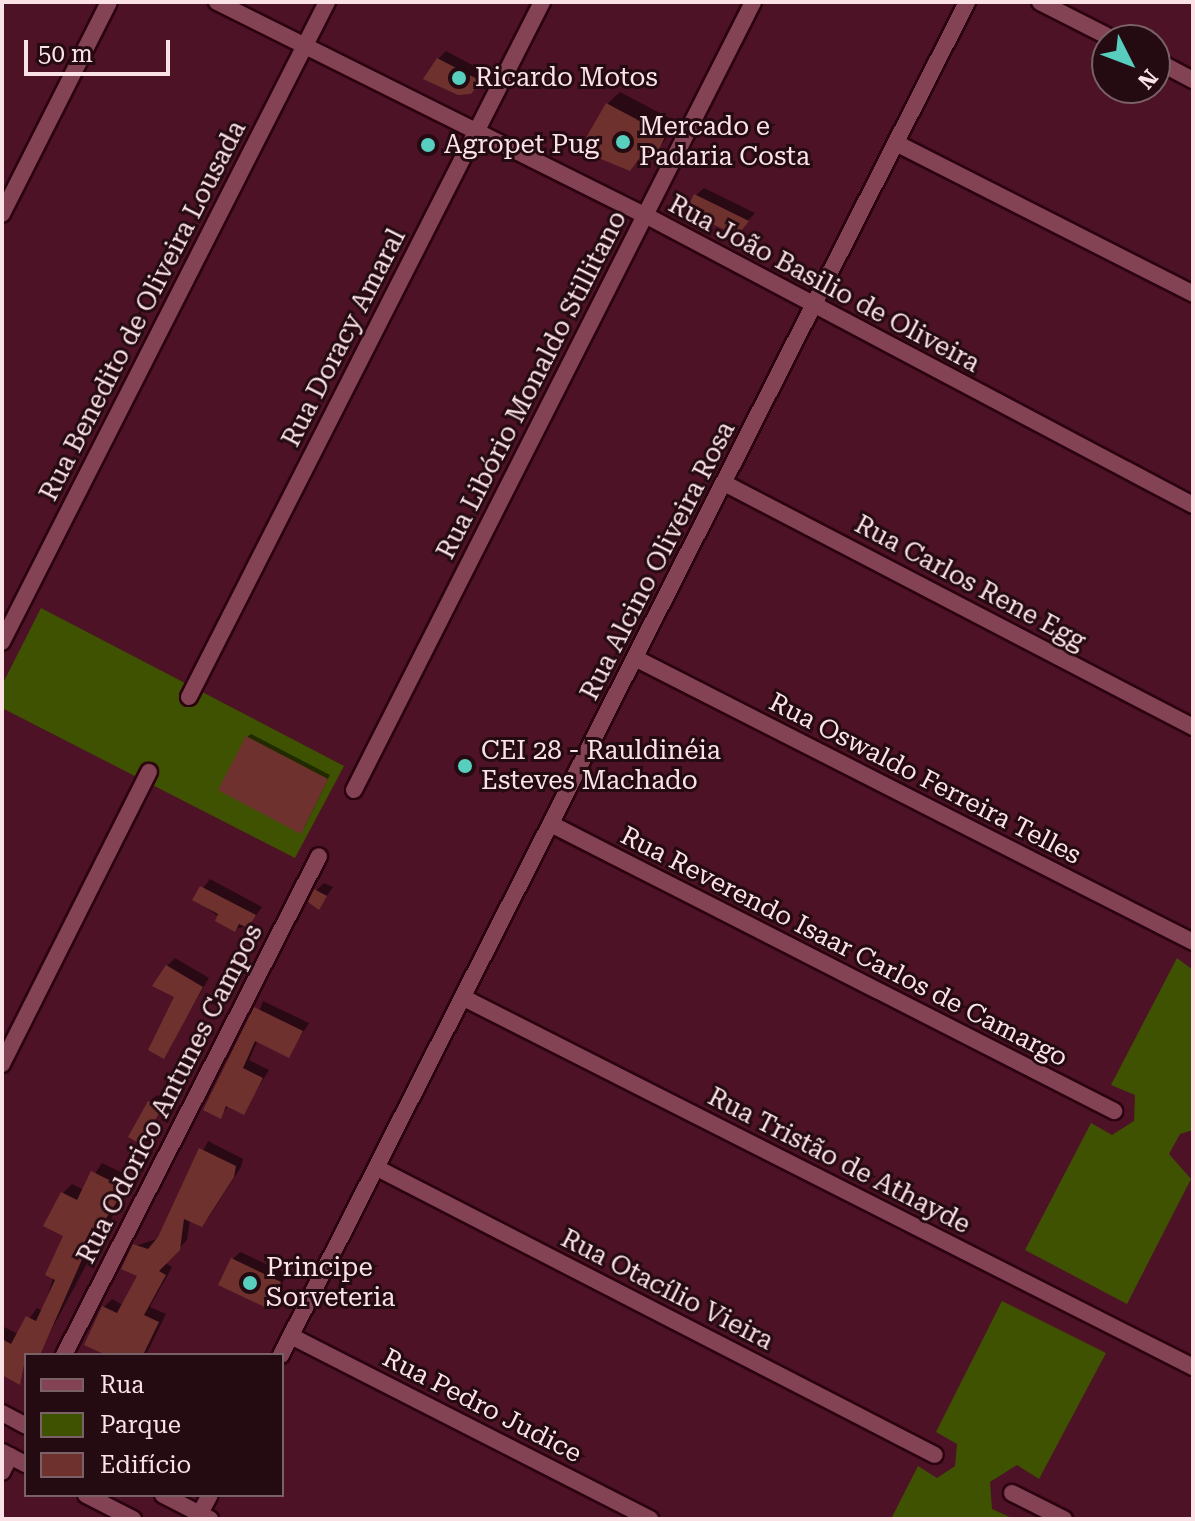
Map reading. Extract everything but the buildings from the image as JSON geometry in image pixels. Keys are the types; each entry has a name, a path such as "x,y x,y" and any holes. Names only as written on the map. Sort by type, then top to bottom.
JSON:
{"street":[{"path":"2,214 109,2"},
{"name":"Rua João Basilio de Oliveira","path":"217,2 645,215 813,307 1193,505"},
{"name":"Rua Benedito de Oliveira Lousada","path":"2,642 327,2"},
{"name":"Rua Doracy Amaral","path":"189,697 542,2"},
{"name":"Rua Libório Monaldo Stillitano","path":"354,790 753,2"},
{"name":"Rua Alcino Oliveira Rosa","path":"282,1353 553,825 967,2"},
{"path":"1040,2 1091,28"},
{"path":"1171,68 1193,80"},
{"path":"896,143 1193,294"},
{"name":"Rua Carlos Rene Egg","path":"724,483 1193,727"},
{"name":"Rua Oswaldo Ferreira Telles","path":"635,658 1193,942"},
{"path":"2,1064 149,772"},
{"name":"Rua Reverendo Isaar Carlos de Camargo","path":"553,825 1114,1111"},
{"name":"Rua Odorico Antunes Campos","path":"65,1353 319,856"},
{"name":"Rua Tristão de Athayde","path":"464,998 1193,1367"},
{"name":"Rua Otacílio Vieira","path":"377,1168 935,1455"},
{"name":"Rua Pedro Judice","path":"291,1336 650,1519"},
{"path":"2,1413 24,1425"},
{"path":"2,1472 6,1454 24,1463"},
{"path":"1012,1493 1064,1519"},
{"path":"90,1497 133,1519"},
{"path":"167,1497 202,1517 209,1497"}],"green space":[{"path":"41,608 344,766 295,858 2,708 2,685"},
{"path":"1177,958 1193,970 1193,1130 1180,1134 1169,1154 1191,1179 1127,1304 1025,1250 1091,1123 1112,1135 1134,1121 1135,1095 1111,1085"},
{"path":"1002,1301 1106,1353 1039,1479 1017,1465 990,1482 992,1509 1014,1519 891,1519 918,1466 937,1478 955,1466 957,1444 936,1432"}],"place":[{"name":"Ricardo Motos","path":"459,78"},
{"name":"Mercado e Padaria Costa","path":"623,142"},
{"name":"Agropet Pug","path":"428,145"},
{"name":"CEI 28 - Rauldinéia Esteves Machado","path":"465,766"},
{"name":"Principe Sorveteria","path":"250,1283"}]}
